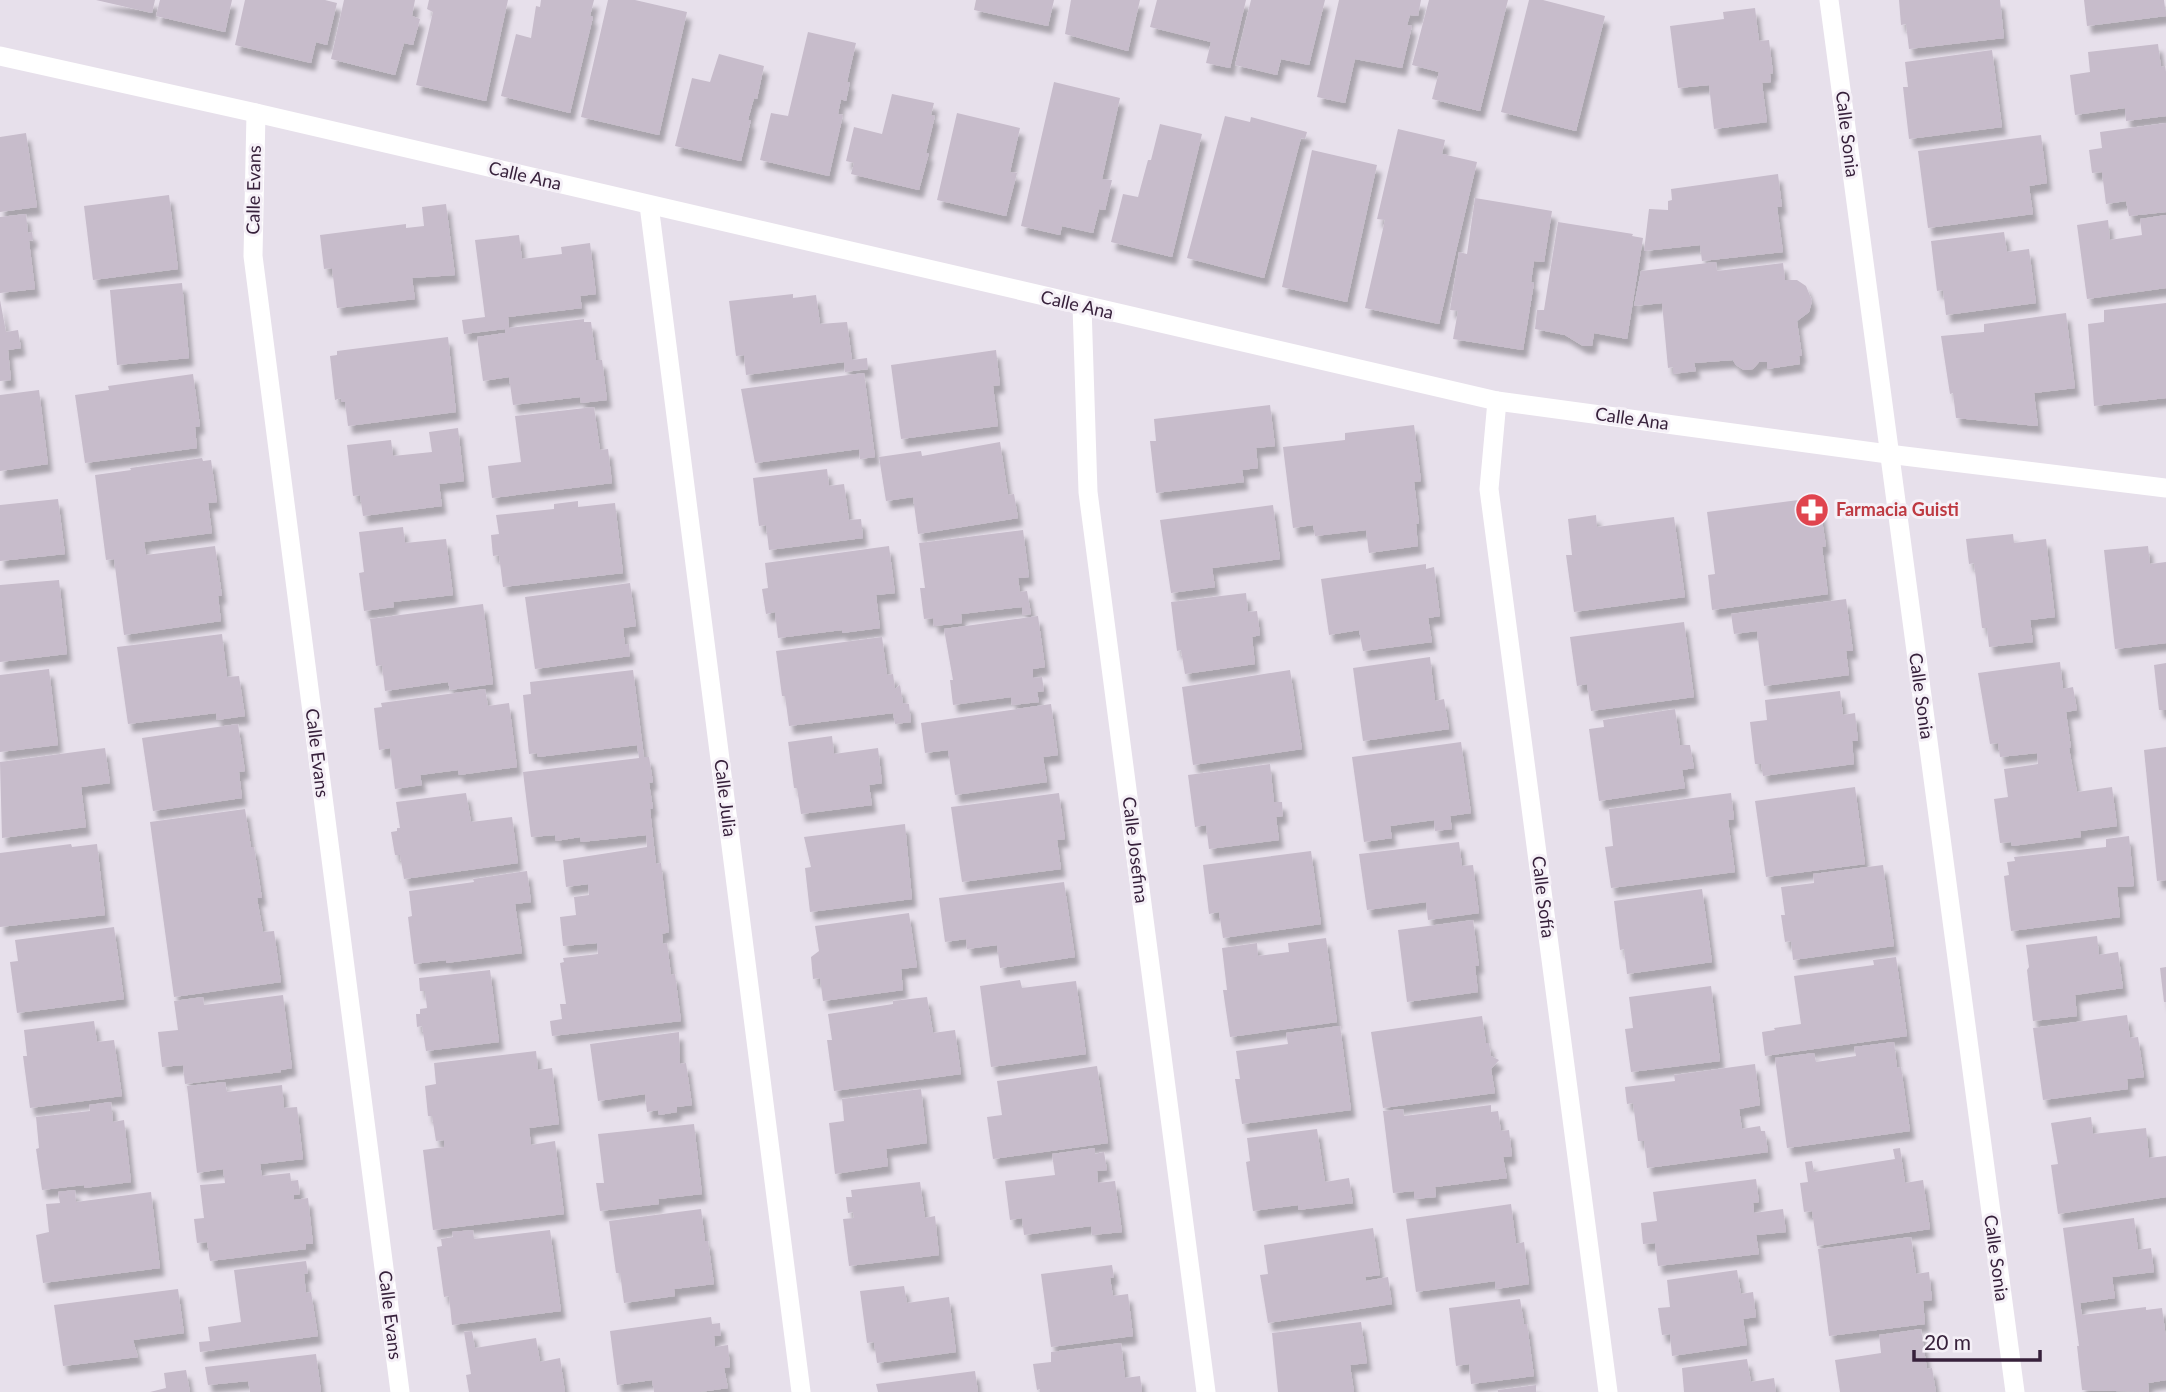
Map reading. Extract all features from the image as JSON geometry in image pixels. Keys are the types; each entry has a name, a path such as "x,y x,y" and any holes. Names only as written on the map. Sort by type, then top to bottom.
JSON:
{"street":[{"name":"Calle Sonia","path":"1829,0 2015,1392"},
{"name":"Calle Ana","path":"0,56 1497,401 1888,454 2166,488"},
{"name":"Calle Evans","path":"256,113 253,256 400,1392"},
{"name":"Calle Julia","path":"649,205 801,1392"},
{"name":"Calle Josefina","path":"1082,306 1088,492 1206,1392"},
{"name":"Calle Sofía","path":"1497,401 1489,489 1608,1392"}],"building":[{"path":"96,0 155,0 152,13"},
{"path":"160,0 232,0 225,32 156,16"},
{"path":"245,0 325,0 337,3 327,45 316,42 311,63 235,45"},
{"path":"344,0 415,0 412,16 420,19 413,45 404,43 395,75 331,59"},
{"path":"429,0 508,0 486,101 416,85 433,12 427,9"},
{"path":"541,0 594,0 590,16 593,17 570,113 501,96 516,34 531,38 536,6 540,7"},
{"path":"608,0 635,0 687,12 659,135 581,117"},
{"path":"976,0 1054,0 1048,26 974,10"},
{"path":"1071,0 1140,0 1128,51 1065,34"},
{"path":"1157,0 1246,0 1230,68 1206,63 1211,42 1150,27"},
{"path":"1251,0 1325,0 1309,65 1281,59 1277,75 1235,65"},
{"path":"1339,0 1421,0 1418,16 1410,15 1407,25 1412,26 1402,68 1355,59 1345,103 1317,97"},
{"path":"1429,0 1508,0 1480,111 1432,99 1439,72 1412,65"},
{"path":"1529,0 1543,0 1605,16 1576,131 1501,112"},
{"path":"1899,0 2000,0 2004,38 1909,49 1906,24 1901,25"},
{"path":"2084,0 2164,0 2166,16 2087,26"},
{"path":"1755,8 1759,41 1769,40 1773,73 1770,74 1771,82 1762,83 1767,122 1714,129 1709,85 1678,88 1670,26 1724,19 1723,12"},
{"path":"808,32 856,43 847,82 850,82 846,101 841,99 838,114 843,115 829,176 760,160 771,113 788,116"},
{"path":"2158,44 2161,67 2165,66 2166,72 2166,116 2126,121 2125,108 2075,115 2070,75 2090,72 2088,52"},
{"path":"1992,50 2002,127 1909,139 1903,87 1908,87 1905,62"},
{"path":"719,54 764,66 757,99 754,98 748,120 751,120 741,161 675,146 692,78 710,82"},
{"path":"1054,82 1120,98 1102,179 1112,180 1105,210 1099,209 1093,233 1062,226 1060,235 1021,226"},
{"path":"892,94 934,103 931,115 935,116 926,153 929,153 919,190 851,174 854,163 846,161 854,127 882,134"},
{"path":"957,113 1020,128 1010,172 1017,173 1006,216 937,200"},
{"path":"1225,116 1250,122 1251,117 1307,132 1305,139 1301,138 1264,278 1187,258"},
{"path":"2166,123 2166,212 2129,216 2126,201 2106,204 2102,172 2092,173 2089,150 2102,148 2100,132"},
{"path":"1160,124 1202,134 1172,257 1111,242 1123,194 1138,197"},
{"path":"1398,129 1445,140 1442,154 1477,162 1439,324 1365,308 1385,220 1377,219"},
{"path":"26,133 37,207 0,212 0,137"},
{"path":"2041,135 2047,183 2029,186 2033,214 1928,228 1918,151"},
{"path":"1312,150 1377,165 1347,302 1282,287"},
{"path":"1778,174 1782,207 1777,207 1783,252 1702,261 1700,245 1644,251 1649,209 1668,210 1668,201 1672,200 1671,189"},
{"path":"169,195 178,269 93,280 84,206"},
{"path":"1475,198 1552,211 1544,262 1534,261 1531,282 1534,283 1523,350 1453,339 1458,311 1450,310 1459,252 1467,254"},
{"path":"446,204 455,275 412,278 415,299 337,308 332,268 324,269 320,235 406,224 406,228 424,226 422,207"},
{"path":"26,214 28,233 32,232 33,240 29,241 35,289 0,293 0,217"},
{"path":"2166,215 2166,288 2087,299 2077,225 2108,220 2110,240 2142,235 2140,219"},
{"path":"1558,222 1643,238 1627,339 1594,333 1592,346 1583,346 1565,335 1535,329 1537,310 1544,310"},
{"path":"2004,232 2007,252 2029,249 2036,303 1946,315 1943,290 1937,291 1931,241"},
{"path":"519,235 522,259 562,254 561,247 590,243 596,294 580,296 582,308 508,317 509,328 584,319 584,322 591,322 596,360 602,360 607,400 581,403 580,397 513,405 509,377 483,381 477,337 505,333 505,329 464,334 462,320 485,317 475,240"},
{"path":"1716,262 1717,271 1783,263 1785,280 1797,280 1806,286 1812,301 1809,312 1797,321 1802,356 1799,356 1800,364 1767,369 1767,362 1759,362 1753,369 1744,370 1733,360 1694,363 1696,371 1673,374 1673,367 1668,368 1662,303 1634,306 1641,271"},
{"path":"182,283 189,358 117,365 110,290"},
{"path":"793,294 793,298 816,295 820,324 847,322 852,360 867,358 868,369 845,372 844,362 746,375 744,355 736,356 729,301"},
{"path":"0,300 6,332 18,330 21,348 8,350 11,380 0,381"},
{"path":"2166,303 2166,398 2094,406 2088,324 2104,322 2104,310"},
{"path":"2066,313 2075,388 2034,393 2038,426 1956,418 1941,336 1984,332 1984,324"},
{"path":"448,337 456,412 348,426 345,402 341,402 341,398 335,400 330,356 337,355 337,351"},
{"path":"996,350 1000,385 993,386 998,426 901,439 891,365"},
{"path":"864,373 875,457 860,459 859,449 755,463 741,389"},
{"path":"193,374 200,426 195,427 197,448 85,463 75,395 109,390 108,386"},
{"path":"39,390 48,464 0,471 0,395"},
{"path":"1270,405 1275,446 1256,448 1258,468 1242,470 1244,482 1156,493 1150,441 1156,441 1154,419"},
{"path":"594,407 600,450 608,449 612,483 492,498 488,466 521,462 515,416"},
{"path":"1414,425 1421,481 1414,482 1419,523 1416,524 1418,546 1369,553 1366,530 1315,536 1313,525 1293,528 1283,447 1345,440 1345,433"},
{"path":"458,428 464,481 439,484 442,506 363,516 360,495 353,496 347,445 391,440 393,456 432,452 429,432"},
{"path":"1000,442 1008,495 1014,494 1018,518 918,534 913,497 886,501 879,457 921,451 922,456"},
{"path":"202,458 203,461 211,460 217,502 208,503 212,533 144,542 146,555 215,546 222,596 218,596 221,621 124,635 114,559 106,560 95,475"},
{"path":"827,469 829,486 844,484 849,520 861,519 863,538 769,550 766,525 759,526 753,478"},
{"path":"58,499 65,554 0,561 0,505"},
{"path":"1806,499 1820,507 1826,546 1822,547 1828,594 1712,610 1708,575 1715,574 1707,512"},
{"path":"578,501 578,507 615,503 623,573 503,587 499,555 493,556 491,535 499,534 496,515 554,509 554,504"},
{"path":"1273,505 1280,559 1212,568 1215,587 1171,593 1160,520"},
{"path":"1596,515 1597,527 1674,517 1685,597 1574,612 1566,555 1572,555 1568,519"},
{"path":"403,527 405,543 446,539 453,595 393,602 394,607 364,611 359,573 364,572 359,532"},
{"path":"1023,530 1029,577 1018,578 1020,592 1027,591 1031,614 1022,615 1022,607 961,614 962,623 934,626 933,618 924,619 920,588 925,588 919,543"},
{"path":"2013,534 2014,543 2046,539 2055,617 2030,620 2033,642 1989,647 1987,628 1982,628 1974,563 1969,564 1966,539"},
{"path":"889,546 895,593 876,595 880,628 778,638 775,612 766,614 762,589 768,588 765,563"},
{"path":"2148,546 2150,564 2166,562 2166,643 2115,649 2104,550"},
{"path":"1426,564 1426,569 1434,567 1440,616 1428,618 1432,642 1363,651 1359,630 1329,635 1321,579"},
{"path":"59,580 67,654 0,662 0,585"},
{"path":"630,583 636,626 623,628 625,645 629,644 630,656 535,669 525,597"},
{"path":"1246,593 1248,612 1257,611 1260,635 1252,637 1255,664 1185,674 1181,650 1177,651 1171,602"},
{"path":"1846,599 1853,651 1846,651 1849,675 1764,686 1757,631 1734,634 1731,614"},
{"path":"483,604 493,684 450,690 448,682 385,691 382,665 376,666 370,619"},
{"path":"1038,616 1045,667 1033,669 1033,678 1042,677 1044,691 1037,692 1039,702 1012,705 1011,697 953,705 950,680 953,680 944,629"},
{"path":"1684,622 1694,697 1591,711 1587,684 1577,686 1570,637"},
{"path":"222,634 227,677 239,676 245,716 217,720 216,713 128,724 117,647"},
{"path":"882,637 887,675 893,674 895,689 900,685 903,703 909,704 911,722 895,724 893,713 789,726 776,651"},
{"path":"1430,657 1435,701 1444,699 1449,729 1363,741 1353,668"},
{"path":"2060,662 2063,689 2073,687 2077,710 2066,712 2077,792 2112,787 2117,826 2080,831 2081,837 2012,846 2011,842 2000,843 1994,799 2008,797 2004,769 2038,764 2037,753 2000,757 1998,743 1990,744 1978,673"},
{"path":"2166,663 2166,710 2159,710 2154,665"},
{"path":"49,669 58,745 0,752 0,675"},
{"path":"633,670 644,757 649,757 653,782 649,783 653,808 650,809 656,864 661,863 669,932 662,934 663,944 667,943 671,975 675,974 681,1021 552,1036 550,1021 562,1019 560,1004 566,1004 560,963 564,962 563,958 598,954 597,943 563,946 560,917 576,915 574,897 589,895 588,884 566,887 563,860 647,847 646,835 581,842 580,837 556,841 555,835 531,837 523,772 639,758 637,745 538,757 537,753 529,754 523,695 531,694 530,682"},
{"path":"1290,670 1302,749 1193,765 1182,687"},
{"path":"485,689 488,706 509,703 517,767 459,775 458,770 420,775 422,785 395,789 390,748 379,750 374,708 382,707 381,703"},
{"path":"1840,691 1843,715 1855,713 1858,741 1852,741 1854,764 1763,776 1761,764 1755,764 1750,722 1767,720 1765,700"},
{"path":"1051,704 1058,755 1043,757 1047,782 955,795 948,750 925,753 921,723"},
{"path":"1675,709 1680,745 1690,745 1694,768 1682,770 1685,788 1599,801 1589,729 1604,727 1603,720"},
{"path":"238,724 245,771 239,772 242,798 153,811 142,738"},
{"path":"832,736 834,754 878,748 882,783 869,785 872,805 801,814 797,788 794,788 788,742"},
{"path":"1461,742 1471,813 1450,816 1452,829 1435,831 1434,820 1390,826 1392,838 1364,842 1352,757"},
{"path":"2166,747 2166,880 2157,881 2144,750"},
{"path":"105,748 110,783 81,787 86,827 2,838 0,762"},
{"path":"1270,764 1274,802 1282,802 1283,816 1276,817 1279,840 1209,849 1206,825 1195,827 1188,775"},
{"path":"1855,787 1865,864 1766,877 1755,801"},
{"path":"466,793 471,822 512,817 518,863 404,879 400,855 395,855 391,832 400,828 396,802"},
{"path":"1059,793 1065,839 1057,840 1061,869 962,882 951,807"},
{"path":"1731,793 1734,819 1728,820 1735,872 1611,888 1605,847 1613,846 1609,809"},
{"path":"245,809 262,898 257,898 263,932 274,931 281,982 174,997 150,822"},
{"path":"905,824 912,899 810,912 805,868 811,867 804,837"},
{"path":"2129,836 2134,886 2117,887 2120,917 2011,931 2004,876 2009,875 2007,862 2015,861 2014,857 2106,847 2106,839"},
{"path":"1459,842 1462,866 1473,865 1479,913 1428,920 1426,902 1367,910 1359,854"},
{"path":"71,844 72,847 97,844 105,915 0,927 0,853"},
{"path":"1311,851 1321,924 1223,938 1219,912 1209,914 1203,865"},
{"path":"1883,865 1894,946 1793,960 1791,941 1785,942 1781,887 1814,883 1813,874"},
{"path":"527,871 531,902 515,904 522,953 446,963 446,960 414,964 408,917 412,916 409,891"},
{"path":"1064,882 1075,957 1000,968 997,945 967,949 966,939 945,942 939,898"},
{"path":"1702,889 1712,962 1627,974 1624,949 1620,950 1614,901"},
{"path":"909,913 917,967 901,969 903,990 823,1001 820,978 813,979 811,957 819,951 815,926"},
{"path":"1473,920 1479,966 1475,966 1478,992 1407,1002 1398,930"},
{"path":"114,927 124,999 17,1013 10,962 18,961 15,940"},
{"path":"2097,936 2099,955 2118,952 2123,988 2075,995 2077,1016 2033,1021 2026,945"},
{"path":"1326,938 1337,1022 1230,1037 1223,990 1227,990 1222,948 1257,943 1258,956 1289,952 1288,943"},
{"path":"1896,957 1907,1036 1765,1056 1762,1032 1801,1024 1794,976 1874,965 1873,960"},
{"path":"2166,967 2166,1002 2164,1002 2160,968"},
{"path":"490,970 499,1042 426,1051 422,1026 417,1027 416,1014 420,1014 420,1009 427,1008 425,991 420,991 419,978"},
{"path":"1020,980 1022,988 1076,981 1086,1054 991,1067 980,986"},
{"path":"1711,986 1720,1061 1631,1072 1625,1029 1633,1028 1629,997"},
{"path":"283,995 292,1068 281,1072 185,1084 183,1065 162,1067 158,1032 178,1030 174,1001 203,997 204,1005"},
{"path":"927,997 933,1033 955,1030 961,1074 834,1091 827,1040 832,1040 828,1014"},
{"path":"2127,1015 2130,1038 2138,1037 2144,1077 2127,1079 2128,1089 2043,1100 2033,1028"},
{"path":"1482,1016 1491,1056 1499,1060 1491,1069 1495,1093 1383,1108 1371,1032"},
{"path":"94,1021 97,1042 114,1040 122,1096 30,1108 23,1056 27,1056 24,1030"},
{"path":"1340,1026 1351,1110 1242,1124 1235,1079 1240,1079 1236,1051 1288,1044 1286,1033"},
{"path":"679,1032 680,1064 686,1063 692,1105 677,1107 677,1112 659,1115 658,1110 647,1112 645,1094 598,1101 590,1044"},
{"path":"1894,1042 1897,1068 1901,1067 1910,1131 1787,1148 1775,1058 1814,1053 1816,1062 1856,1056 1854,1047"},
{"path":"536,1051 538,1070 552,1068 559,1124 529,1128 531,1145 555,1141 564,1214 433,1230 423,1150 444,1147 444,1140 436,1141 432,1116 428,1116 425,1086 436,1084 434,1063"},
{"path":"1755,1064 1760,1105 1739,1109 1742,1129 1760,1126 1761,1131 1765,1131 1768,1152 1647,1168 1644,1141 1638,1141 1633,1103 1627,1104 1625,1087 1675,1081 1674,1075"},
{"path":"1097,1066 1108,1143 993,1159 987,1117 1002,1115 997,1081"},
{"path":"225,1082 227,1092 282,1085 284,1108 297,1107 303,1159 260,1164 262,1176 290,1173 291,1181 298,1180 300,1194 294,1195 294,1200 308,1198 313,1244 306,1244 306,1249 210,1261 207,1242 197,1243 194,1219 204,1218 200,1185 225,1183 223,1169 197,1173 187,1086"},
{"path":"921,1089 927,1143 886,1149 888,1166 835,1174 829,1123 844,1121 842,1099"},
{"path":"111,1102 113,1122 124,1120 131,1182 42,1190 36,1149 39,1148 36,1117 90,1111 89,1105"},
{"path":"1491,1105 1491,1112 1498,1111 1501,1131 1509,1130 1512,1156 1503,1157 1507,1178 1435,1187 1436,1197 1414,1199 1414,1191 1393,1193 1383,1111 1403,1109 1404,1116"},
{"path":"2091,1117 2093,1134 2146,1128 2149,1158 2166,1156 2166,1197 2058,1214 2051,1165 2058,1164 2051,1123"},
{"path":"694,1124 702,1194 658,1199 659,1204 600,1211 596,1183 604,1183 598,1134"},
{"path":"1317,1129 1325,1182 1349,1178 1353,1203 1298,1210 1298,1205 1253,1211 1246,1162 1250,1161 1247,1138"},
{"path":"1095,1148 1095,1154 1104,1152 1107,1170 1097,1171 1098,1183 1115,1181 1122,1232 1092,1235 1091,1226 1024,1235 1022,1218 1010,1220 1005,1181 1055,1175 1052,1154"},
{"path":"1900,1148 1905,1183 1923,1180 1930,1229 1817,1246 1812,1211 1804,1212 1800,1183 1808,1182 1805,1162 1812,1161 1814,1172 1895,1159 1893,1149"},
{"path":"1756,1179 1759,1202 1753,1203 1754,1213 1783,1209 1786,1232 1756,1235 1759,1254 1658,1266 1655,1243 1643,1244 1641,1223 1657,1221 1653,1192"},
{"path":"920,1182 925,1218 935,1216 939,1255 849,1266 843,1219 854,1218 853,1212 848,1213 846,1197 852,1197 851,1190"},
{"path":"75,1190 76,1202 151,1192 160,1268 43,1283 36,1235 49,1232 46,1204 60,1203 58,1192"},
{"path":"1511,1204 1516,1244 1524,1242 1529,1284 1496,1289 1495,1281 1416,1292 1406,1219"},
{"path":"701,1209 714,1284 674,1289 675,1296 624,1303 620,1273 616,1273 609,1221"},
{"path":"2134,1218 2138,1250 2151,1248 2154,1272 2112,1277 2115,1298 2080,1303 2082,1315 2146,1307 2146,1310 2162,1308 2166,1338 2166,1380 2148,1383 2149,1392 2082,1390 2079,1346 2063,1228"},
{"path":"1373,1228 1380,1275 1365,1277 1366,1281 1388,1277 1392,1304 1268,1323 1260,1275 1268,1274 1264,1245"},
{"path":"473,1230 474,1239 550,1230 561,1311 452,1325 449,1296 444,1297 437,1247 442,1246 441,1239 453,1237 452,1232"},
{"path":"1911,1237 1916,1274 1929,1272 1932,1300 1923,1301 1925,1324 1829,1336 1818,1249"},
{"path":"306,1261 306,1293 311,1292 318,1336 200,1352 199,1342 210,1341 208,1327 241,1322 234,1270"},
{"path":"1112,1265 1114,1277 1110,1278 1113,1296 1128,1294 1133,1336 1051,1347 1041,1274"},
{"path":"1737,1270 1741,1294 1753,1292 1756,1317 1743,1319 1747,1345 1672,1356 1670,1334 1662,1335 1658,1308 1670,1307 1667,1280"},
{"path":"904,1286 907,1303 949,1297 956,1352 877,1363 874,1342 867,1343 860,1291"},
{"path":"178,1289 184,1333 133,1340 138,1357 63,1366 54,1305"},
{"path":"1520,1299 1524,1324 1527,1324 1534,1376 1471,1384 1469,1364 1456,1366 1449,1308"},
{"path":"711,1317 712,1324 720,1323 721,1336 714,1336 715,1347 728,1345 730,1367 724,1368 728,1388 700,1392 654,1392 652,1380 617,1385 610,1331"},
{"path":"1361,1322 1367,1363 1350,1365 1354,1392 1278,1392 1272,1333"},
{"path":"1921,1329 1927,1369 1932,1368 1936,1392 1840,1392 1835,1360 1881,1353 1879,1335"},
{"path":"472,1331 475,1348 536,1338 540,1362 560,1358 565,1392 469,1392 466,1375 471,1374 464,1332"},
{"path":"1121,1343 1125,1378 1140,1376 1142,1392 1037,1390 1033,1364 1051,1362 1051,1352"},
{"path":"316,1354 321,1392 250,1392 248,1381 208,1385 205,1367"},
{"path":"1747,1359 1751,1382 1774,1378 1776,1392 1684,1392 1682,1368"},
{"path":"186,1370 190,1392 150,1392 166,1388 164,1373"},
{"path":"975,1371 978,1392 878,1392 876,1384"},
{"path":"1536,1385 1536,1392 1498,1392 1498,1390"}],"place":[{"name":"Farmacia Guisti","path":"1812,510"}]}
